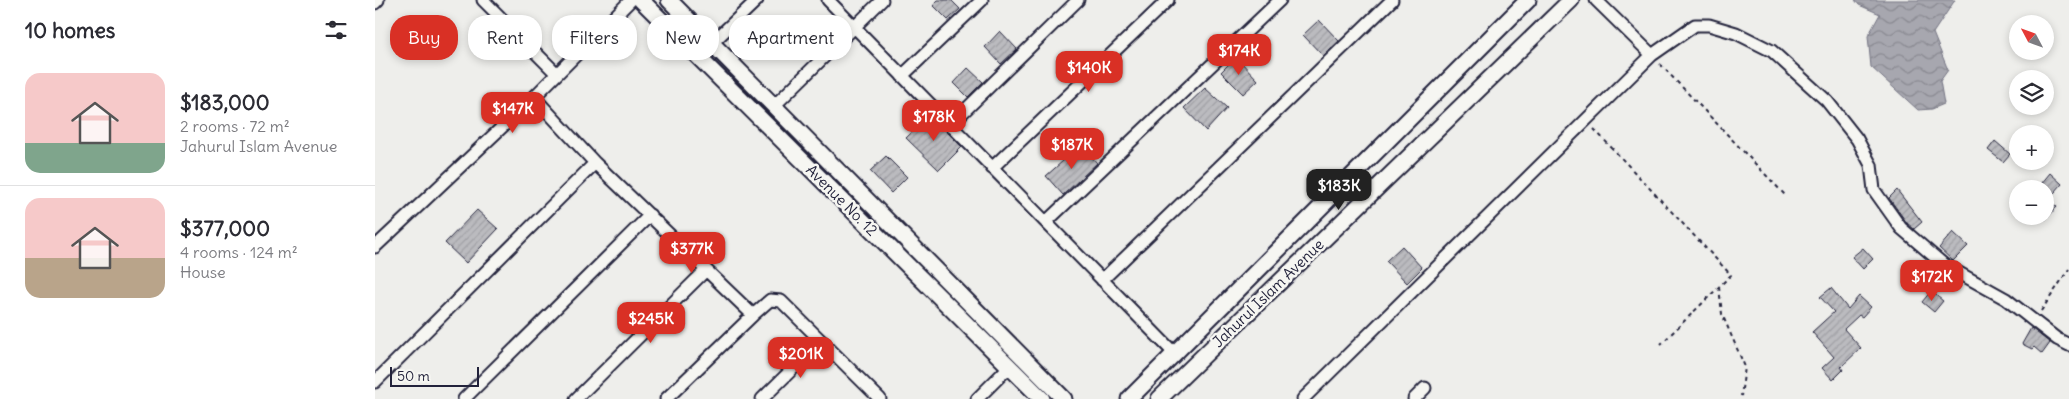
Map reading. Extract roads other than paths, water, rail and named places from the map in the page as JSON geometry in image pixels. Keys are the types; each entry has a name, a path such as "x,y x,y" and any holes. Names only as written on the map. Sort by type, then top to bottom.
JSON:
{"street":[{"path":"375,3 378,0"},
{"path":"483,0 557,74"},
{"path":"375,247 534,97 631,0"},
{"name":"Avenue No. 12","path":"641,0 1042,399"},
{"name":"Avenue No. 12","path":"669,0 684,15"},
{"path":"719,36 757,0"},
{"path":"828,0 1175,354"},
{"path":"774,106 882,0"},
{"path":"902,76 982,0"},
{"path":"950,125 1078,0"},
{"path":"992,168 1168,0"},
{"path":"1045,222 1280,0"},
{"path":"1102,280 1392,0"},
{"name":"Jahurul Islam Avenue","path":"1129,399 1528,0"},
{"name":"Jahurul Islam Avenue","path":"1159,399 1571,0"},
{"path":"1596,0 1652,55"},
{"path":"1303,399 1652,55 1695,25 1709,25 1736,33 1772,51 1827,101 1857,139 1871,165 1875,190 1901,228 1943,264 2006,299 2057,339 2069,345"},
{"name":"Avenue No. 12","path":"719,50 1064,399"},
{"path":"534,97 595,164 753,315"},
{"path":"375,382 595,164"},
{"path":"465,399 650,216"},
{"path":"576,399 707,270"},
{"path":"666,399 770,300 781,301 875,397"},
{"path":"763,399 821,341"},
{"path":"977,399 1009,367"},
{"path":"1414,399 1425,388"}],"water":[{"path":"1855,0 1955,0 1933,33 1948,70 1940,81 1944,104 1932,109 1918,110 1871,67 1868,36 1880,14 1859,5"}]}
